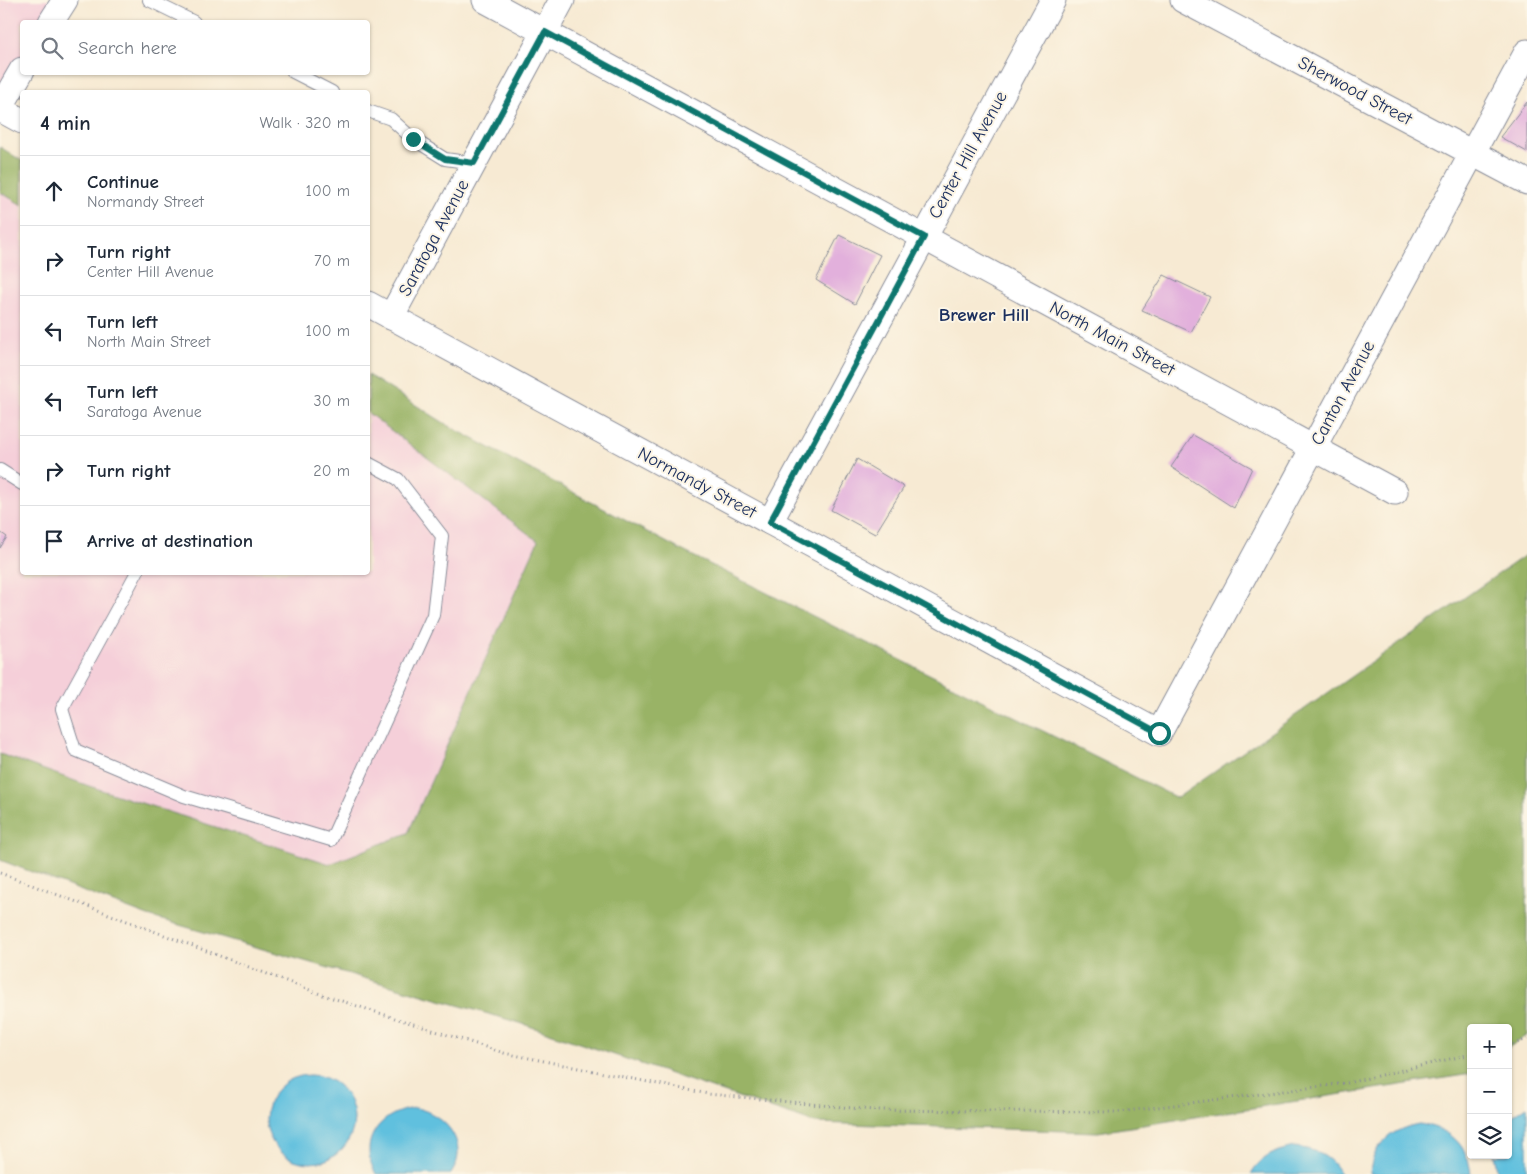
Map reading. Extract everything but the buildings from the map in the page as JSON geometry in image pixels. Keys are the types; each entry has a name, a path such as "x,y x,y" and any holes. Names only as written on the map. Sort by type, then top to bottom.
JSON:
{"street":[{"path":"52,20 65,0"},
{"name":"North Main Street","path":"485,0 1395,492"},
{"name":"Saratoga Avenue","path":"391,317 562,0"},
{"name":"Center Hill Avenue","path":"770,522 1053,0"},
{"name":"Sherwood Street","path":"1183,0 1527,182"},
{"name":"Canton Avenue","path":"1159,733 1527,52"},
{"path":"20,73 0,108 20,120"},
{"name":"Normandy Street","path":"370,305 1159,733"}],"lane":[{"path":"149,0 190,20"},
{"path":"299,75 328,90"},
{"path":"370,113 391,120 413,139 445,159 474,163"},
{"path":"135,575 62,709 75,750 184,796 331,840 433,615 442,536 398,479 370,464"},
{"path":"0,470 20,483"}],"path":[{"path":"0,873 323,995 504,1053 708,1094 874,1110 1119,1112 1347,1083 1467,1055"},
{"path":"1512,1045 1527,1039"}],"shaded area":[{"path":"0,0 62,0 52,20 20,20 20,75 0,116"},
{"path":"0,192 20,204 20,575 370,575 370,415 538,541 408,833 330,864 89,786 0,754"}],"green space":[{"path":"0,147 20,160 20,204 0,192"},
{"path":"370,376 449,426 679,549 1177,798 1527,554 1527,1035 1512,1045 1512,1024 1467,1024 1467,1075 1098,1132 815,1123 520,1023 148,916 0,860 0,754 89,786 330,864 408,833 538,541 370,415"}],"water":[{"path":"310,1075 327,1078 341,1088 351,1102 354,1119 351,1136 341,1150 327,1160 310,1163 293,1160 279,1150 269,1136 266,1119 269,1102 279,1088 293,1078"},
{"path":"1527,1106 1527,1174 1498,1174 1495,1159 1512,1159 1512,1116"},
{"path":"416,1108 427,1111 437,1117 452,1132 458,1152 451,1174 376,1174 369,1150 371,1139 376,1129 383,1121 393,1115 404,1110"},
{"path":"1419,1124 1448,1133 1461,1146 1469,1163 1471,1174 1370,1174 1379,1146 1392,1134 1409,1126"},
{"path":"1294,1147 1308,1149 1321,1154 1332,1162 1340,1174 1251,1174 1264,1159"}],"district":[{"name":"Brewer Hill","path":"984,315"}],"route":[{"path":"413,139 445,159 474,163 545,32 924,237 770,522 1159,733"}]}
